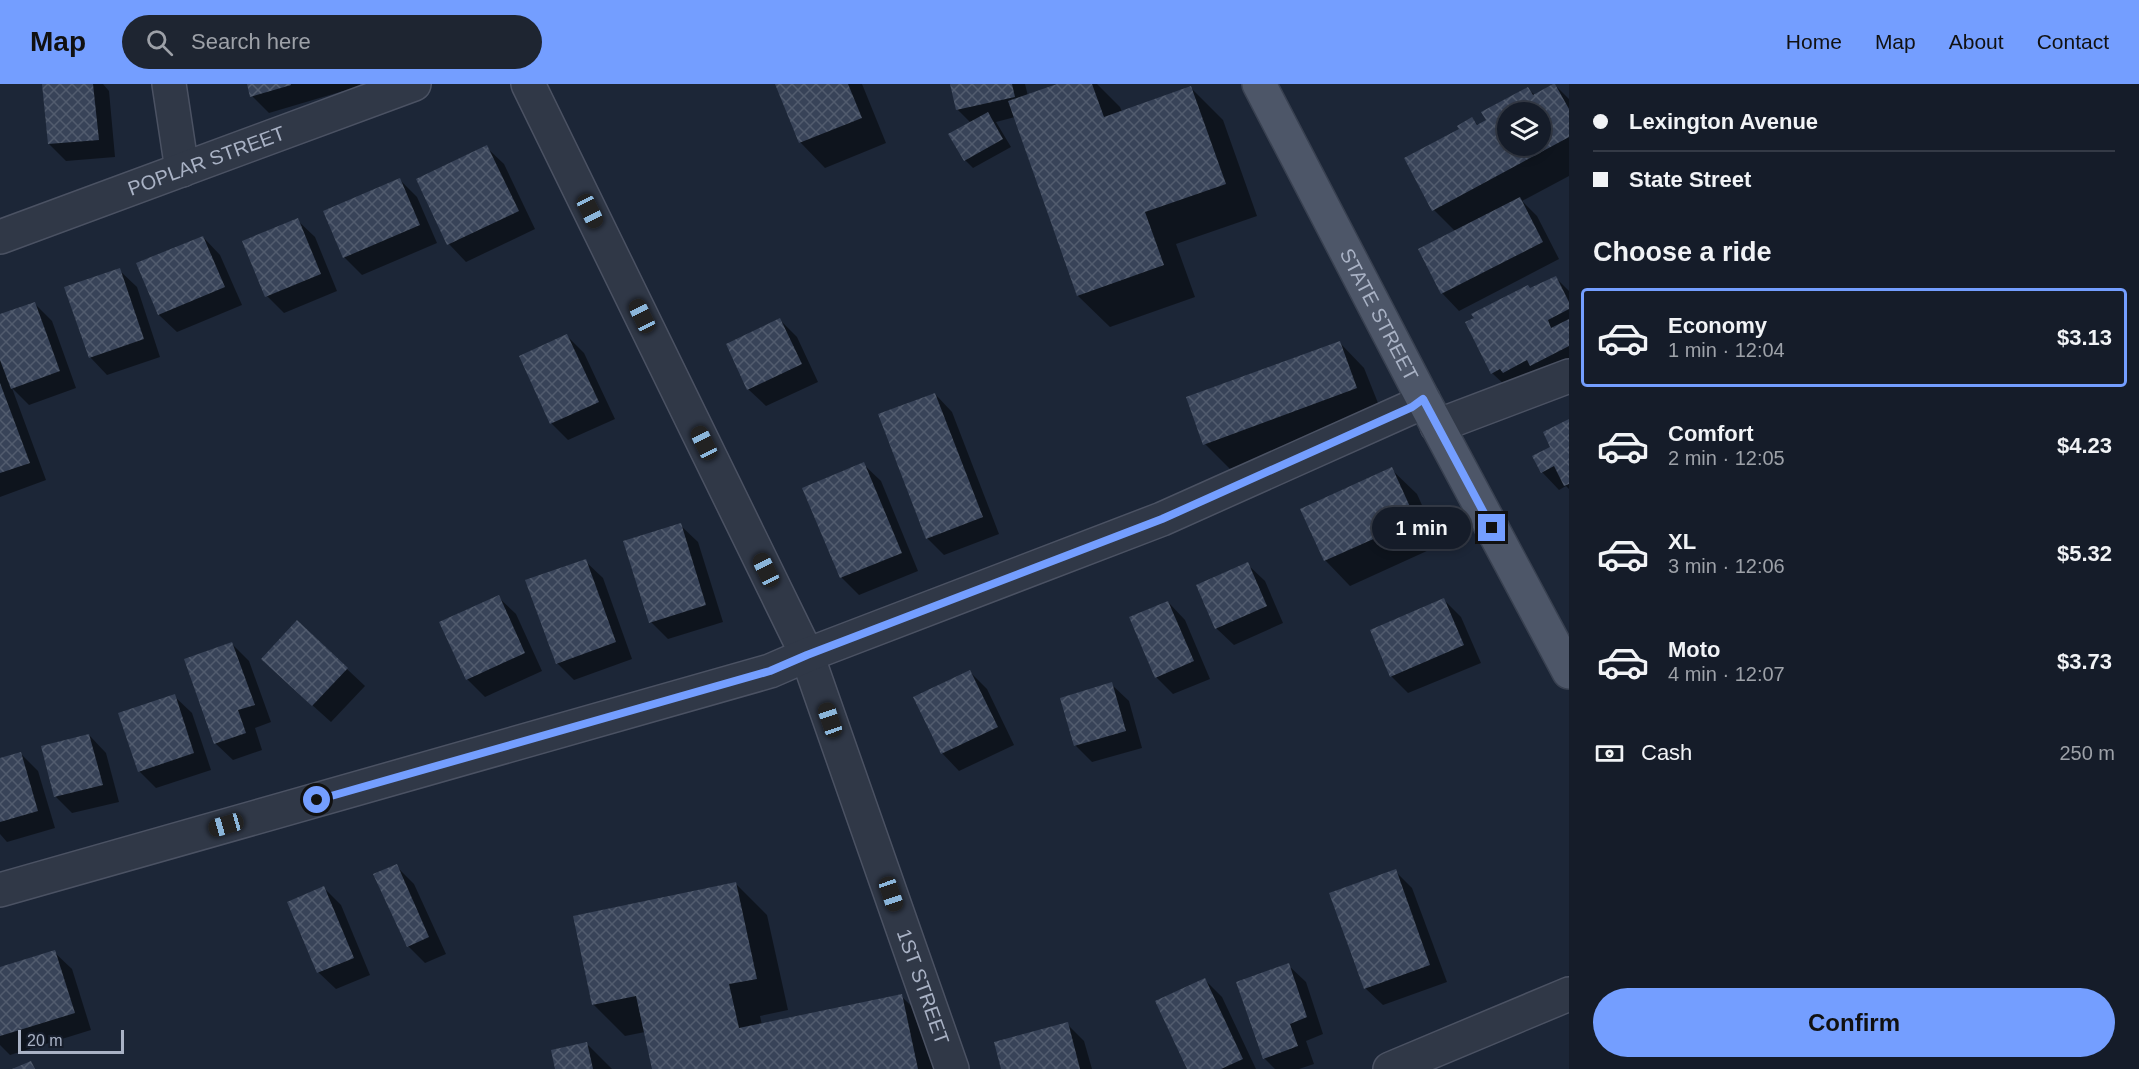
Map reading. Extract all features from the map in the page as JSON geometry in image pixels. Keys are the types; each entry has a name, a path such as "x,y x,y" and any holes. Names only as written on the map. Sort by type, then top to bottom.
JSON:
{"main road":[{"name":"STATE STREET","path":"1259,84 1569,672"}],"street":[{"path":"169,84 182,170"},
{"name":"POPLAR STREET","path":"0,237 414,84"},
{"name":"1ST STREET","path":"528,84 807,655 952,1069"},
{"path":"0,890 770,671 1162,519 1412,407 1430,412 1569,376"},
{"path":"1390,1069 1569,994"}],"building":[{"path":"42,84 93,84 99,140 48,144"},
{"path":"247,84 291,84 291,85 250,97"},
{"path":"775,84 848,84 862,118 799,143"},
{"path":"950,84 1012,84 1015,97 956,110"},
{"path":"1057,84 1092,84 1104,117 1191,86 1226,184 1145,212 1164,265 1077,296 1008,101"},
{"path":"1555,84 1569,109 1569,137 1551,147 1551,102 1500,102 1528,87 1533,95"},
{"path":"1497,103 1497,156 1534,156 1432,211 1404,158 1459,129 1457,126 1472,117 1477,125 1486,120 1481,112"},
{"path":"988,112 1003,139 964,161 948,134"},
{"path":"487,145 519,211 447,245 416,179"},
{"path":"400,178 420,225 343,258 323,211"},
{"path":"1520,197 1543,242 1441,294 1418,249"},
{"path":"298,218 321,274 265,297 242,241"},
{"path":"203,236 225,287 158,315 136,263"},
{"path":"120,268 144,339 89,358 64,287"},
{"path":"1556,276 1569,302 1569,309 1548,320 1551,328 1569,319 1569,346 1530,366 1527,360 1503,373 1500,369 1491,374 1465,322 1474,318 1471,314 1528,285 1530,288"},
{"path":"35,302 60,371 11,389 0,360 0,314"},
{"path":"780,318 802,364 747,390 726,344"},
{"path":"567,334 599,402 550,424 519,356"},
{"path":"1340,341 1357,388 1203,445 1186,397"},
{"path":"0,383 30,463 0,473"},
{"path":"935,393 983,517 926,539 878,414"},
{"path":"1569,419 1569,484 1564,486 1554,466 1541,473 1532,456 1550,447 1543,432"},
{"path":"864,462 902,553 840,578 802,488"},
{"path":"1392,467 1416,520 1324,561 1300,509"},
{"path":"681,523 706,605 649,623 623,541"},
{"path":"586,559 616,642 556,664 525,580"},
{"path":"1248,562 1267,606 1215,629 1196,585"},
{"path":"499,595 525,653 466,680 439,622"},
{"path":"1444,598 1464,645 1390,677 1370,630"},
{"path":"1168,601 1194,661 1155,678 1129,617"},
{"path":"297,620 348,668 312,706 261,659"},
{"path":"232,642 255,705 238,710 246,733 214,744 184,659"},
{"path":"970,670 998,727 941,754 913,697"},
{"path":"1112,682 1126,731 1074,746 1060,698"},
{"path":"175,694 194,753 138,772 118,713"},
{"path":"89,734 103,785 54,797 41,746"},
{"path":"21,752 38,811 0,822 0,758"},
{"path":"397,864 429,937 407,947 373,874"},
{"path":"1396,869 1430,965 1364,989 1329,893"},
{"path":"736,882 757,979 729,984 739,1028 902,994 918,1069 652,1069 636,996 592,1005 573,916"},
{"path":"324,886 354,958 317,973 287,902"},
{"path":"55,950 75,1013 0,1036 0,967"},
{"path":"1289,963 1307,1017 1290,1024 1298,1046 1263,1059 1236,982"},
{"path":"1205,978 1243,1059 1221,1069 1187,1069 1155,1001"},
{"path":"1068,1022 1080,1069 1001,1069 994,1042"},
{"path":"587,1042 593,1069 555,1069 551,1050"},
{"path":"31,1061 35,1069 12,1069"}],"route":[{"path":"317,800 770,671 1162,519 1412,407 1423,399 1492,528"}]}
